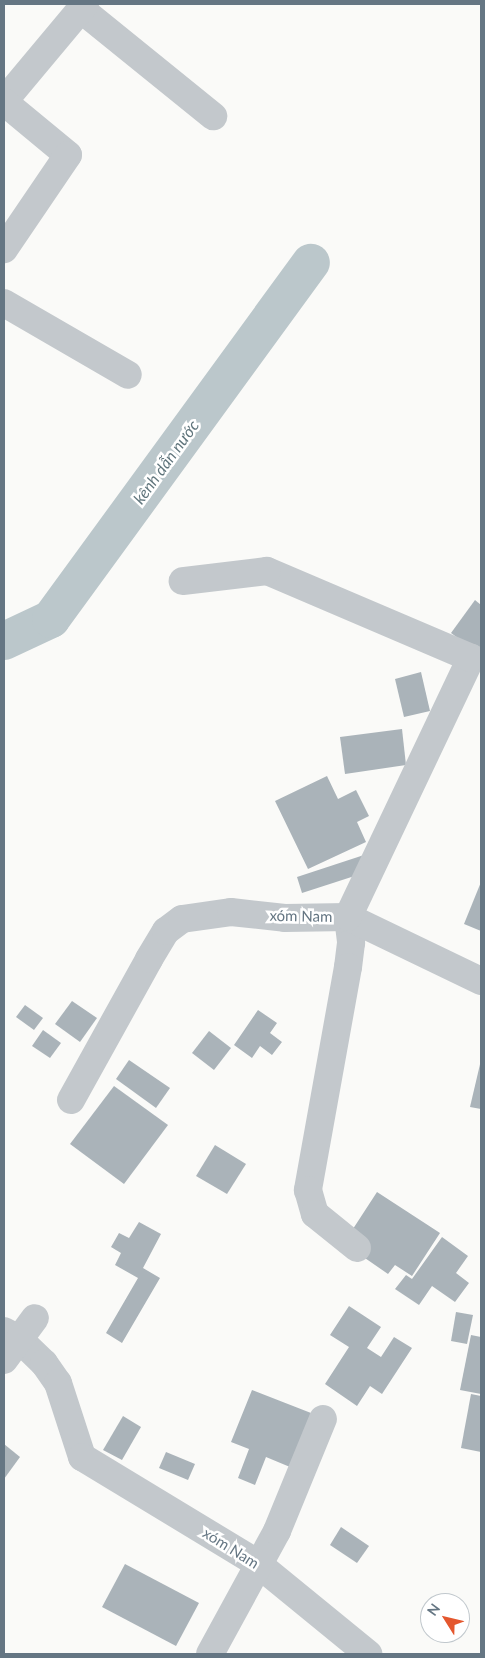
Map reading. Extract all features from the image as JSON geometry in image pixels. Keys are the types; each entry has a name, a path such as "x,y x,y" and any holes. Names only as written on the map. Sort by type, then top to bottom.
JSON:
{"lane":[{"path":"4,250 68,155 4,102 84,7 213,116"},
{"path":"4,303 128,375"},
{"name":"xóm Nam","path":"72,1100 166,931 182,919 230,912 285,918 348,917 476,660 267,571 183,581"},
{"path":"348,917 481,981"},
{"path":"348,917 351,944 348,967 308,1190 315,1214 357,1248"},
{"name":"xóm Nam","path":"15,1337 44,1362 58,1383 82,1457 257,1563 368,1654"},
{"path":"210,1654 257,1563 277,1531 322,1419"}],"building":[{"path":"475,600 481,605 481,655 451,633"},
{"path":"421,672 430,711 404,717 395,679"},
{"path":"402,729 406,765 345,774 340,737"},
{"path":"327,776 338,799 356,790 369,816 357,822 366,842 308,869 275,801"},
{"path":"364,855 370,871 302,893 297,877"},
{"path":"481,882 481,931 464,924"},
{"path":"72,1001 97,1018 80,1042 55,1024"},
{"path":"25,1005 43,1018 34,1030 16,1017"},
{"path":"258,1010 277,1023 270,1033 282,1042 272,1055 260,1046 252,1058 234,1045"},
{"path":"43,1030 61,1043 50,1058 32,1046"},
{"path":"209,1031 231,1048 214,1070 192,1053"},
{"path":"129,1060 170,1088 156,1108 116,1079"},
{"path":"481,1060 481,1109 470,1107"},
{"path":"114,1086 168,1125 124,1184 70,1144"},
{"path":"215,1145 246,1164 227,1194 196,1176"},
{"path":"377,1192 440,1233 412,1276 395,1265 388,1274 362,1256 349,1235"},
{"path":"139,1222 161,1234 143,1268 160,1278 122,1343 106,1333 138,1278 115,1265 121,1253 111,1247 119,1233 129,1238"},
{"path":"442,1237 468,1256 456,1273 469,1283 455,1302 432,1286 419,1305 395,1289 406,1275 412,1279"},
{"path":"349,1306 381,1327 367,1348 381,1357 394,1337 412,1348 382,1394 370,1386 357,1406 325,1384 349,1347 330,1335"},
{"path":"456,1312 473,1315 467,1344 451,1341"},
{"path":"471,1335 481,1337 481,1394 460,1390"},
{"path":"252,1390 311,1413 290,1467 266,1457 255,1485 238,1478 249,1449 231,1442"},
{"path":"471,1394 481,1396 481,1452 461,1448"},
{"path":"123,1416 141,1427 122,1460 103,1450"},
{"path":"4,1444 20,1457 4,1479"},
{"path":"166,1452 195,1464 188,1480 159,1468"},
{"path":"341,1527 369,1546 357,1563 330,1545"},
{"path":"125,1564 199,1603 176,1646 102,1607"}],"waterway":[{"name":"kênh dẫn nước","path":"4,641 51,619 311,263"}]}
